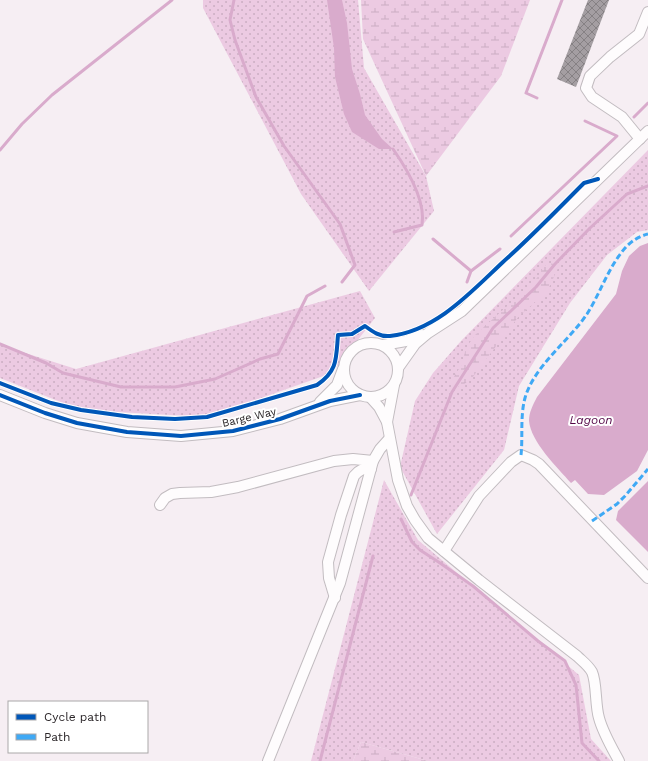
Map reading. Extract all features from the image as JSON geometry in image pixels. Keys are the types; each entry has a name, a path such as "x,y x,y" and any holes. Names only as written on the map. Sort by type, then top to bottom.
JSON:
{"street":[{"path":"640,139 622,117 592,97 586,88 590,76 610,57 639,34 648,12"},
{"path":"398,368 415,344 428,333 462,311 648,131"},
{"path":"387,422 379,407 365,396 353,390 347,384 343,367 346,359 356,346 364,343 373,342 384,345 406,341 428,333"},
{"path":"384,345 396,359 398,368 398,376 394,385 387,422 389,439 398,480 407,506 423,532 444,551 587,665 594,680 599,718 603,730 619,761"},
{"name":"Barge Way","path":"315,406 337,385 343,367"},
{"path":"365,396 379,396 388,392 394,385"},
{"name":"Barge Way","path":"0,395 77,424 108,430 162,435 195,435 233,431 280,419 339,399 365,396"},
{"path":"268,761 346,566 372,465 380,449 389,439"},
{"path":"444,551 468,511 483,490 511,462 521,456 533,460 539,464 648,578"},
{"path":"160,505 165,498 172,494 211,492 238,487 334,461 353,459 372,465"},
{"path":"334,598 328,569 333,544 354,476 359,470 365,469 372,465"}],"green space":[{"path":"203,0 358,0 364,68 426,176 434,211 369,291 301,194 203,8"},
{"path":"361,0 530,0 501,76 426,176 363,39"},
{"path":"648,150 648,230 637,232 607,255 570,303 519,386 504,450 437,534 400,467 415,401 433,373 461,341"},
{"path":"550,263 557,265 558,268 547,292 519,316 472,378 463,385 455,388 452,387 452,380 462,364 466,348 475,335 535,281 544,266"},
{"path":"360,291 375,318 332,373 207,417 81,410 0,378 0,345 76,369"},
{"path":"384,480 418,540 579,675 591,739 611,761 428,761 361,742 353,761 311,761"},
{"path":"361,742 428,761 353,761"}],"water":[{"path":"327,0 342,0 347,23 352,69 365,115 382,139 393,149 379,149 352,132 344,114 335,77 334,48"},
{"name":"Lagoon","path":"648,243 648,450 637,471 604,495 588,494 575,480 571,483 539,446 531,429 529,421 530,415 537,397 616,294 622,271 629,256 640,246"},
{"path":"648,481 648,552 616,520 618,511"}],"building":[{"path":"588,0 609,0 576,87 557,79"}],"waterway":[{"path":"0,150 22,124 52,95 172,0"},
{"path":"234,0 230,20 235,40 256,97 284,146 340,224 355,265 342,282"},
{"path":"537,98 526,93 562,0"},
{"path":"634,117 648,103"},
{"path":"511,236 617,136 585,121"},
{"path":"393,149 414,185 421,205 422,215 422,225 394,232"},
{"path":"411,495 452,392 493,328 536,287 555,264 590,228 627,194 648,186"},
{"path":"433,239 471,271 500,249"},
{"path":"467,282 471,271"},
{"path":"0,344 46,363 63,373 121,387 175,387 215,379 260,359 278,354 307,296 325,286"},
{"path":"401,519 412,542 420,550 473,586 538,641 565,661 576,685 582,743 599,761"},
{"path":"320,761 373,556"}],"marked path":[{"path":"521,455 523,405 536,375 587,314 610,270 621,253 634,240 648,234"},
{"path":"592,521 617,504 648,469"}],"cycle path":[{"path":"0,383 51,403 81,410 132,417 175,419 207,417 317,385 329,375 335,363 338,335 352,334 365,326 380,335 386,336 407,333 423,327 452,308 478,286 584,183 598,179"},
{"path":"0,395 45,413 77,423 127,432 181,436 233,431 280,419 330,401 360,395"}]}
